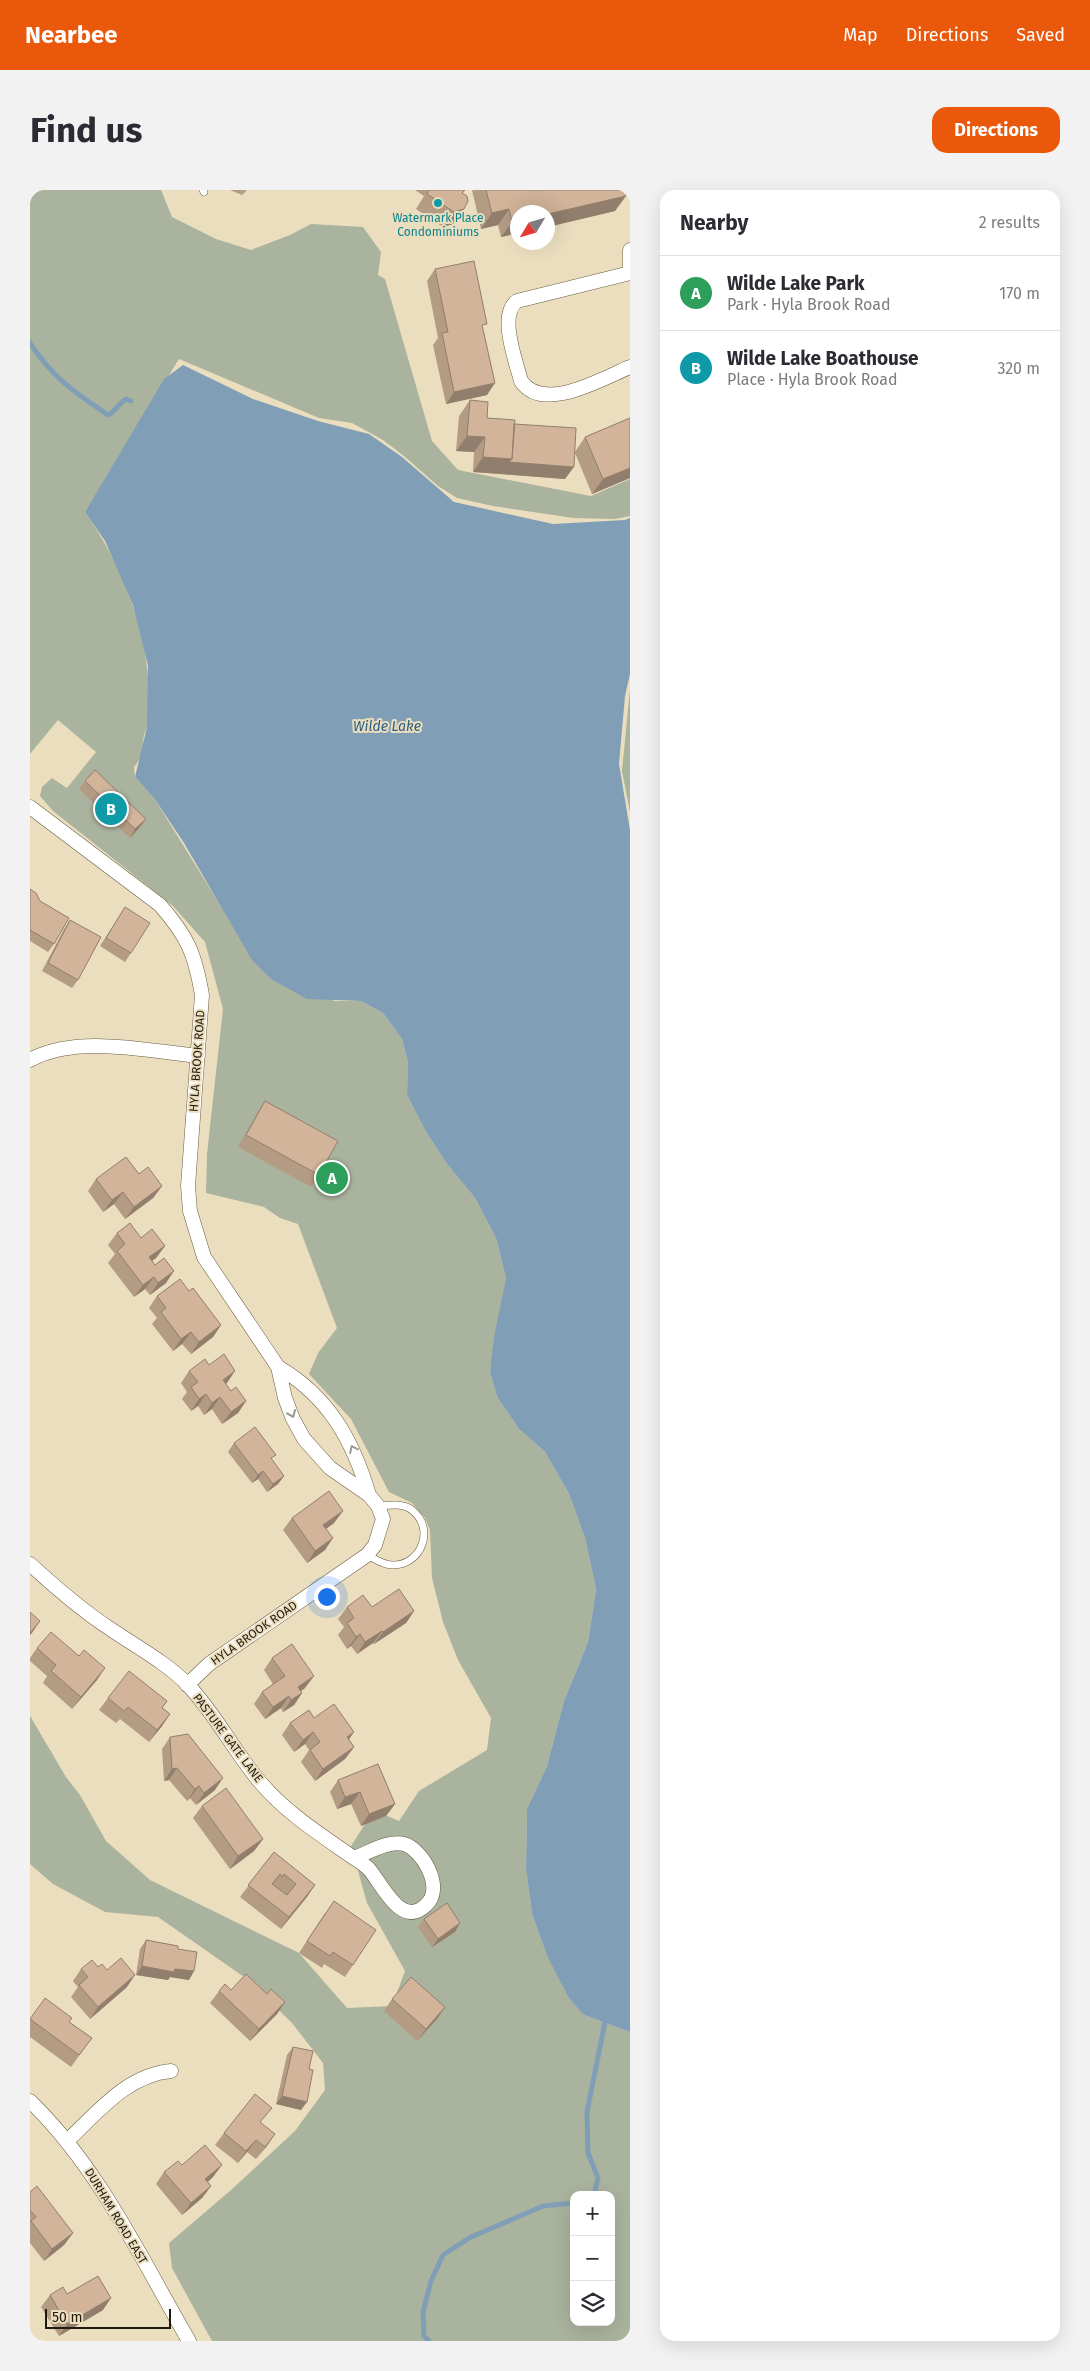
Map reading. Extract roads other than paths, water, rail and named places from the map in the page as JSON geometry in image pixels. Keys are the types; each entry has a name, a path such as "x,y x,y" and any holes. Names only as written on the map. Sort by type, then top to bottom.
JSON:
{"street":[{"path":"630,250 630,267"},
{"path":"630,273 517,301 512,305 507,320 521,381 525,388 534,393 564,394 630,367"},
{"name":"HYLA BROOK ROAD","path":"30,807 160,905 177,925 190,945 202,995 188,1186 198,1244 212,1272 278,1367 291,1412 304,1438 330,1468 374,1500"},
{"path":"30,1060 58,1050 85,1047 115,1047 198,1056"},
{"name":"HYLA BROOK ROAD","path":"187,1685 209,1664 367,1555 375,1545 383,1519 354,1450 334,1416 305,1385 278,1367"},
{"name":"PASTURE GATE LANE","path":"30,1564 62,1594 107,1627 165,1665 187,1685 208,1710 236,1752 261,1784 290,1811 334,1846 368,1868 394,1904 402,1910 418,1911 426,1906 432,1898 434,1886 431,1873 411,1848 404,1844 391,1843 354,1858"},
{"path":"68,2140 125,2088 154,2073 171,2071"},
{"name":"DURHAM ROAD EAST","path":"30,2101 68,2140 90,2172 186,2340"}],"lane":[{"path":"367,1555 385,1564 403,1564 413,1560 424,1542 424,1530 418,1517 411,1509 374,1500"}],"water":[{"name":"Wilde Lake","path":"183,365 253,399 318,421 369,434 402,457 454,502 553,524 625,520 630,518 630,674 625,696 619,764 630,830 630,2032 584,2015 569,1998 547,1956 532,1914 526,1869 527,1809 547,1766 564,1701 588,1642 596,1589 585,1538 569,1494 545,1452 519,1429 497,1397 490,1372 494,1337 506,1278 496,1238 475,1198 447,1164 425,1130 407,1095 408,1063 402,1039 383,1013 361,1001 307,999 271,979 252,960 184,843 154,798 135,777 147,727 148,666 133,605 105,541 85,512 164,379"}],"waterway":[{"path":"30,343 47,366 65,384 108,415 126,399 131,401"},
{"path":"595,2191 598,2178 588,2153 587,2112 606,2017"},
{"path":"429,2341 424,2336 423,2312 431,2281 443,2255 469,2238 543,2206 570,2203"}],"place":[{"name":"Watermark Place Condominiums","path":"438,203"},
{"name":"Wilde Lake Boathouse","path":"111,809"},
{"name":"Wilde Lake Park","path":"332,1178"}]}
